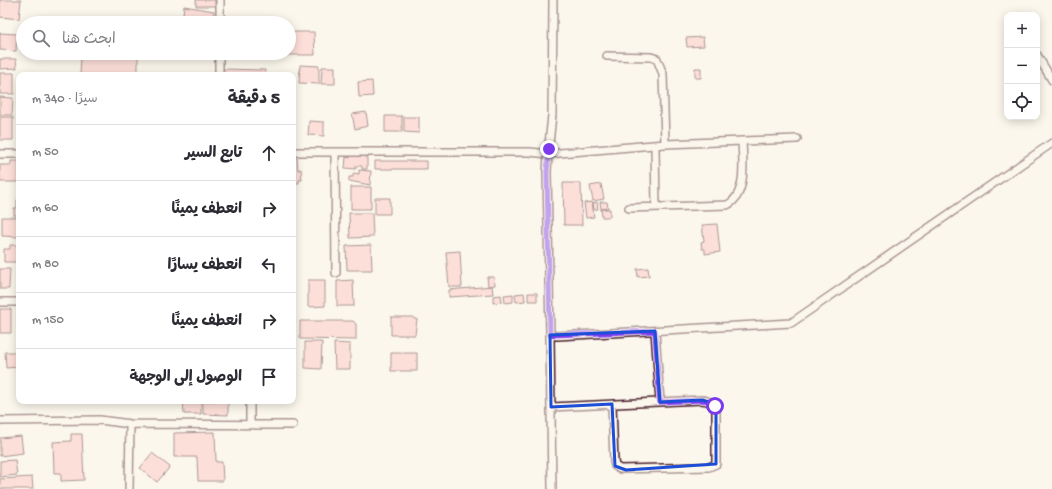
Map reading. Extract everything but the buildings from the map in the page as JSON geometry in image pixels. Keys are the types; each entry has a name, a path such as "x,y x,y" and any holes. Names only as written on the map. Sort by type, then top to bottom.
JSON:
{"street":[{"path":"220,0 220,16"},
{"path":"552,489 547,172 552,115 553,0"},
{"path":"607,56 651,57 658,59 663,74 665,144"},
{"path":"219,72 220,60"},
{"path":"1040,60 1052,80"},
{"path":"296,152 530,152 548,154 665,144 797,139"},
{"path":"628,208 727,205 733,202 737,196 742,178 742,142"},
{"path":"550,335 655,331 791,323 1052,144"},
{"path":"655,146 656,207"},
{"path":"335,152 336,273"},
{"path":"0,154 16,154"},
{"path":"0,302 16,302"},
{"path":"655,331 660,402"},
{"path":"551,407 612,404 702,400 712,403 716,411 716,464 708,467 620,469 615,466 614,462 612,404"},
{"path":"250,404 250,425"},
{"path":"0,421 100,420 130,424 293,425"},
{"path":"129,489 130,424"}],"highlighted area":[{"path":"655,331 660,402 702,400 712,403 716,411 716,464 626,470 615,466 612,404 551,407 550,335"}],"route":[{"path":"549,149 547,172 550,335 557,336 655,331 660,402 702,400 709,401 715,406"}]}
